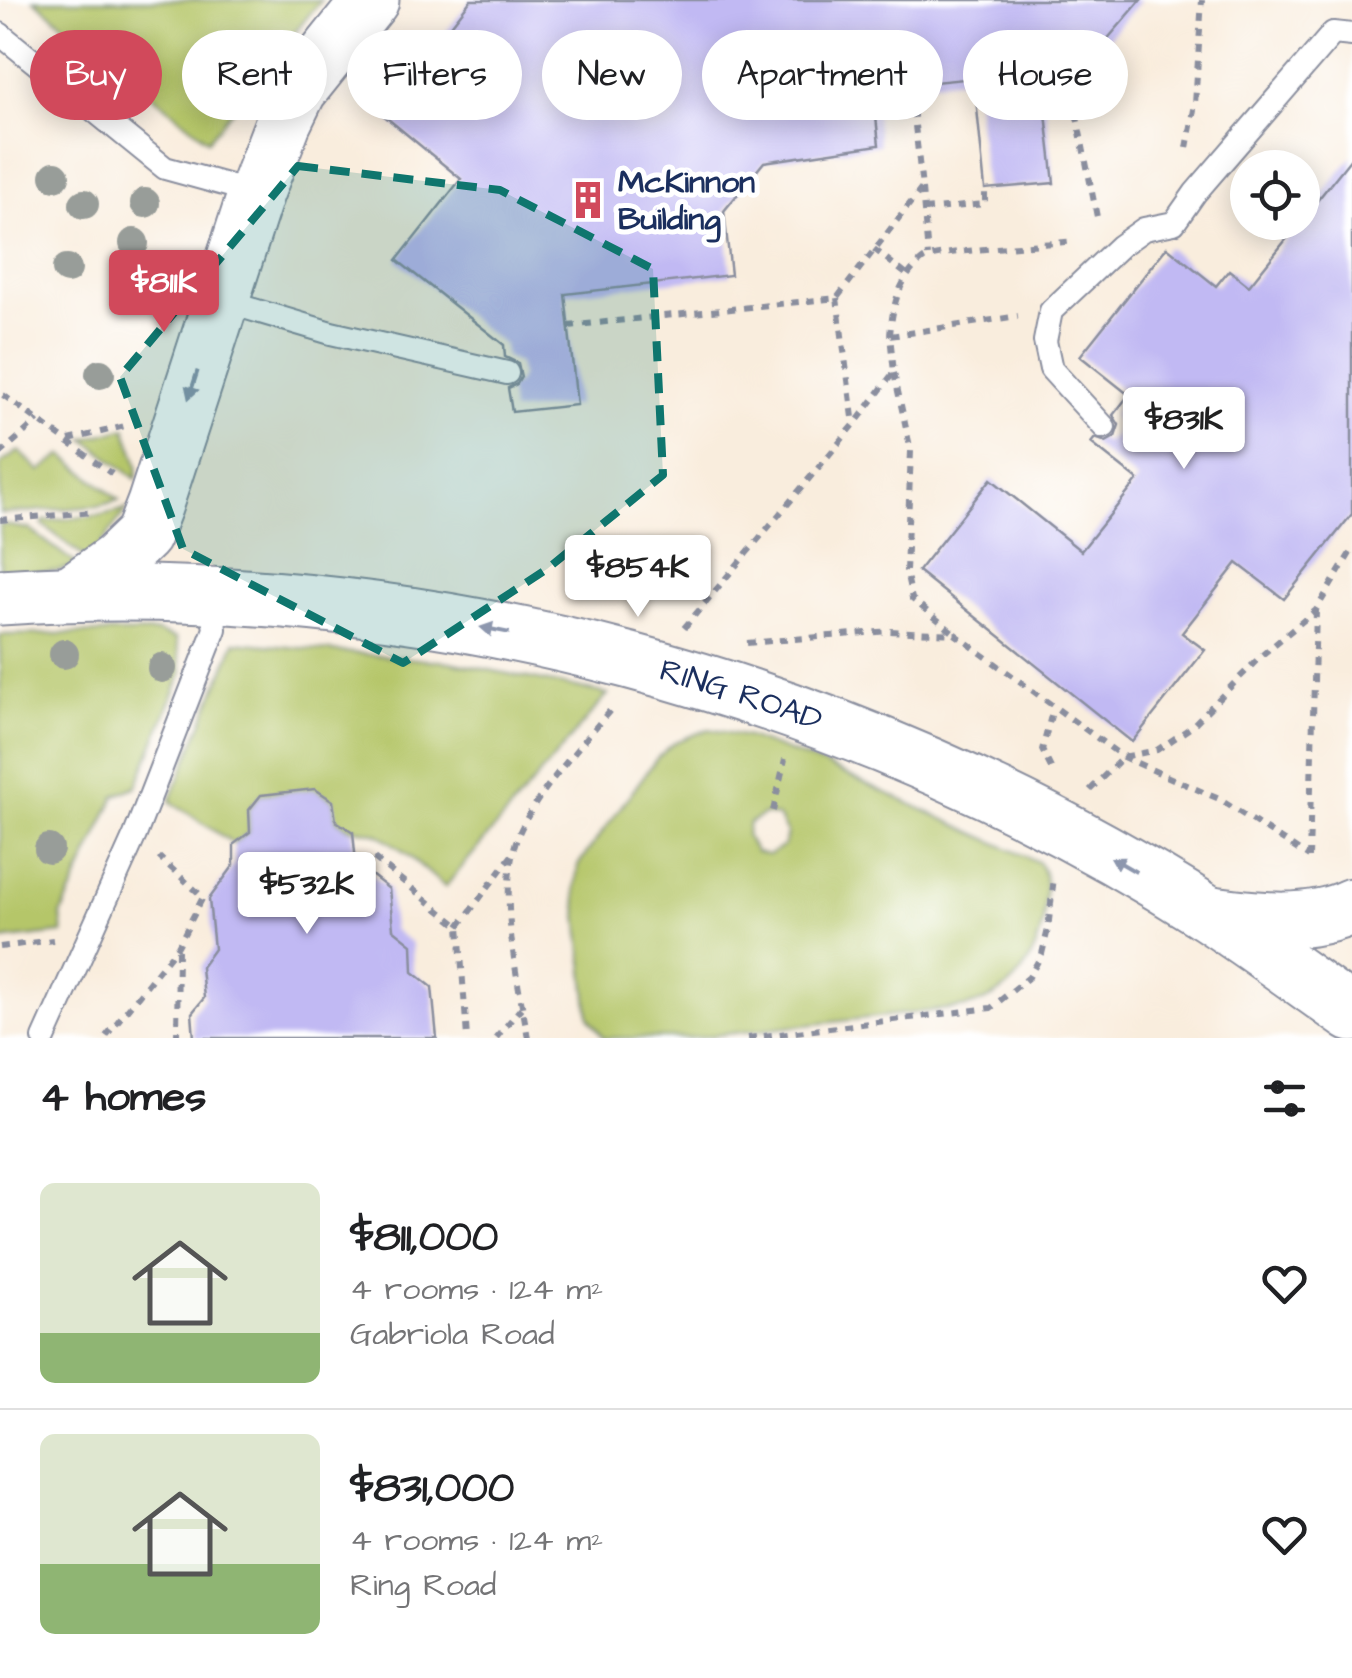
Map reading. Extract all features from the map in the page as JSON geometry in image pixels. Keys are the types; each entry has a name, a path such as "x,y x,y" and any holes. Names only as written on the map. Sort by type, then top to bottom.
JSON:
{"street":[{"path":"71,593 116,561 142,534 283,123 299,90 372,0"},
{"name":"RING ROAD","path":"0,598 71,593 210,597 367,610 551,641 649,667 768,704 891,750 998,798 1209,914 1352,1014"},
{"path":"1209,914 1254,919 1334,912"}],"lane":[{"path":"0,34 164,168 256,193"},
{"path":"1104,427 1051,370 1045,342 1051,311 1120,246 1144,229 1174,223 1194,193 1333,34 1352,35"},
{"path":"220,300 331,334 507,373"},
{"path":"44,1038 135,835 215,629 210,597"}],"path":[{"path":"1174,223 1194,104 1202,0"},
{"path":"891,29 910,82 928,256"},
{"path":"1078,120 1102,238"},
{"path":"854,425 838,298 922,188"},
{"path":"924,210 986,204 985,189"},
{"path":"1144,229 1102,238 928,256 908,275 892,307 890,336 911,451 906,571 912,599 1123,757 1219,799 1309,856"},
{"path":"874,249 908,275"},
{"path":"568,326 838,298"},
{"path":"890,336 1051,311"},
{"path":"528,1038 521,1008 510,898 512,854 521,828 542,793 854,425 894,372"},
{"path":"3,395 126,485"},
{"path":"0,454 38,420"},
{"path":"68,440 135,423"},
{"path":"0,520 110,510"},
{"path":"1088,791 1123,757 1158,750 1190,728 1262,655 1316,610 1352,550"},
{"path":"1316,610 1309,856 1334,912"},
{"path":"736,644 890,631 955,634"},
{"path":"1054,708 1042,750 1059,786"},
{"path":"773,811 788,744"},
{"path":"107,1037 178,946 203,897 135,835"},
{"path":"467,1038 458,926 512,854"},
{"path":"360,867 374,858 458,926"},
{"path":"748,1038 991,1008 1029,977 1042,954 1054,885 1052,862"},
{"path":"0,947 90,936"},
{"path":"177,1038 178,946"},
{"path":"496,1038 521,1008"}],"highlighted area":[{"path":"298,166 500,190 653,269 663,475 547,569 403,663 183,549 120,377"}],"green space":[{"path":"34,0 321,0 297,30 182,30 182,119 162,103 162,30 71,30"},
{"path":"183,120 224,120 208,140"},
{"path":"126,428 136,459 136,479 85,439"},
{"path":"19,451 40,471 63,455 119,500 99,506 0,514 0,464"},
{"path":"127,509 89,561 42,524 44,521"},
{"path":"0,524 29,529 78,565 58,571 0,573"},
{"path":"157,632 176,639 182,673 137,786 115,796 61,915 63,933 0,940 0,635"},
{"path":"235,642 450,662 608,694 445,887 381,836 336,821 333,801 315,790 261,795 249,810 250,832 234,844 170,801"},
{"path":"709,729 748,737 825,765 1038,862 1045,879 1043,919 1024,968 1000,992 966,1007 690,1038 604,1038 589,1017 575,888 578,865 657,758 675,742","holes":["765,814 778,817 787,833 784,846 768,855 756,852 746,836 749,823"]}],"building":[{"name":"McKinnon Building","path":"471,0 1141,0 1115,30 963,30 963,79 943,81 943,30 702,30 702,120 876,120 879,145 764,162 724,211 731,275 565,294 577,405 512,412 508,388 521,377 518,363 505,357 504,345 397,260 461,179 389,120 522,120 522,30 448,30"},
{"name":"McKinnon Building","path":"978,120 1047,120 1054,183 985,189"},
{"path":"1352,157 1352,514 1284,599 1237,563 1182,633 1205,650 1132,742 918,571 991,479 1081,551 1138,480 1091,443 1095,438 1106,442 1115,437 1119,425 1113,415 1129,395 1080,356 1167,247 1216,286 1229,270 1249,286 1286,240 1320,240 1320,197"},
{"path":"315,789 333,801 336,821 353,832 356,863 389,889 393,929 412,944 413,972 432,987 437,1038 194,1038 192,1013 204,998 201,967 214,949 209,899 234,865 234,844 250,832 249,810 261,795"}],"place":[{"name":"McKinnon Building","path":"588,200"}]}
